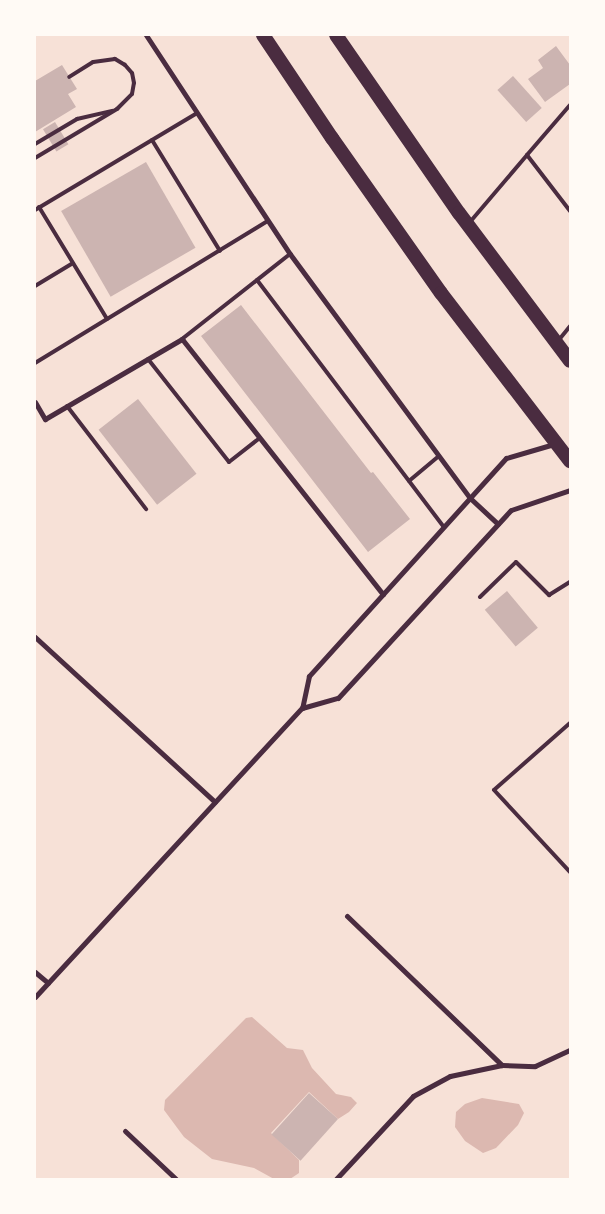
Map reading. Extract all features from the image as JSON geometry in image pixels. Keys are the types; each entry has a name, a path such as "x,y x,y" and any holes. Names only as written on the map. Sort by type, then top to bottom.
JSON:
{"highway":[{"path":"263,35 441,293 563,444 570,461"},
{"path":"336,35 389,115 468,225 570,361"}],"street":[{"path":"146,35 290,254 470,498 498,524"},
{"path":"35,402 45,419 182,338 383,594"},
{"path":"35,997 302,708 309,676 506,458 563,444"},
{"path":"302,708 338,698 511,510 570,490"},
{"path":"35,637 215,802"},
{"path":"347,916 502,1065"},
{"path":"35,972 48,983"},
{"path":"336,1179 413,1096 450,1076 502,1065 535,1066 570,1050"},
{"path":"125,1131 176,1179"}],"lane":[{"path":"35,158 117,110 132,94 134,84 132,73 125,65 115,59 103,59 93,62 69,77"},
{"path":"468,225 570,105"},
{"path":"35,144 77,119 117,110"},
{"path":"108,319 37,208 198,113"},
{"path":"152,140 220,251"},
{"path":"527,155 570,211"},
{"path":"35,363 268,221"},
{"path":"182,338 290,254"},
{"path":"35,286 73,263"},
{"path":"257,280 444,527"},
{"path":"556,342 570,326"},
{"path":"148,359 229,462 260,438"},
{"path":"67,406 146,509"},
{"path":"409,481 439,456"},
{"path":"480,597 516,562 549,595 570,582"},
{"path":"570,723 494,790 570,872"}],"shaded area":[{"path":"252,1017 287,1048 303,1050 312,1068 336,1094 351,1097 357,1103 349,1112 338,1119 309,1092 271,1133 299,1160 299,1173 290,1179 274,1179 254,1168 212,1159 184,1137 164,1110 165,1100 246,1018"},
{"path":"482,1098 519,1104 524,1113 518,1125 496,1148 483,1153 465,1141 455,1127 456,1112 465,1104"}],"building":[{"path":"556,46 570,65 570,84 545,102 528,79 543,68 538,60"},
{"path":"62,65 77,89 68,94 76,107 35,132 35,81"},
{"path":"513,76 542,108 526,122 497,90"},
{"path":"55,122 68,144 56,151 43,129"},
{"path":"146,162 196,248 111,297 61,211"},
{"path":"241,305 371,473 373,472 410,519 368,552 201,336"},
{"path":"138,399 196,474 157,505 99,430"},
{"path":"507,591 538,628 516,646 485,610"},
{"path":"309,1093 338,1119 301,1161 272,1135"}]}
